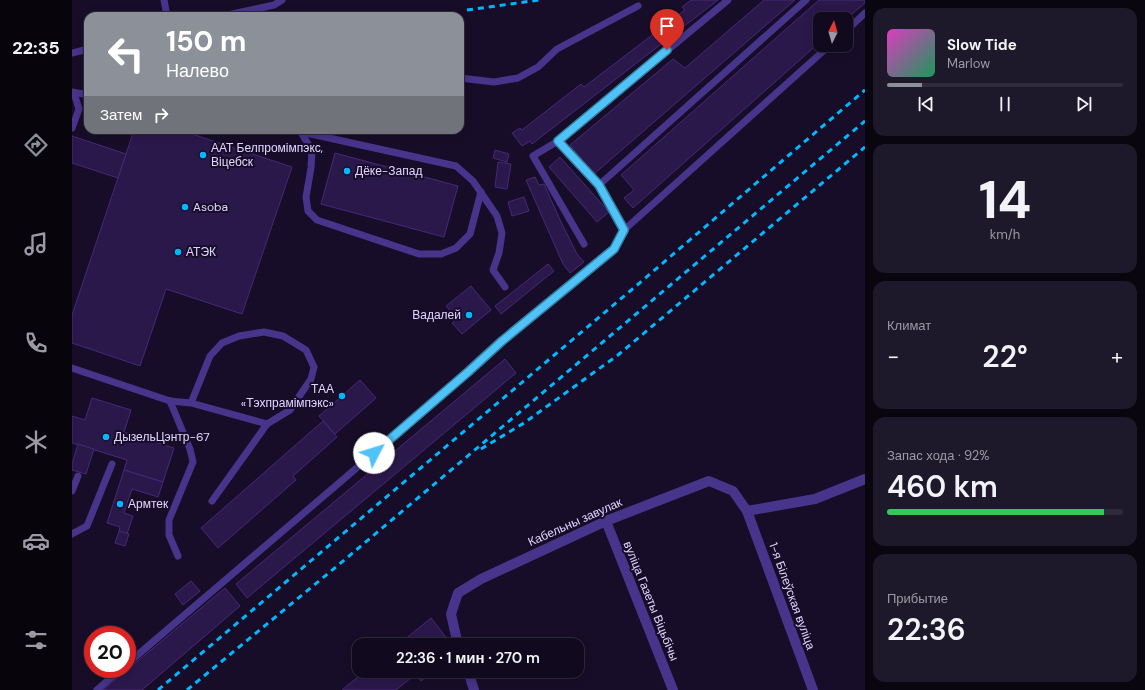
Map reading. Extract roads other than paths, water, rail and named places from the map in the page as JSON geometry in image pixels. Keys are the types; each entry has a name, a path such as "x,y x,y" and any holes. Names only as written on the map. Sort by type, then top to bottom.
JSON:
{"street":[{"path":"747,511 815,499 865,480"},
{"name":"Кабельны завулак","path":"456,638 451,614 458,593 480,579 606,521 709,481 733,491 747,511"},
{"name":"1-я Білеўская вуліца","path":"747,511 813,690"},
{"name":"вуліца Газеты Віцьбічы","path":"606,521 673,690"},
{"path":"470,678 474,690"}],"lane":[{"path":"164,0 167,12"},
{"path":"241,12 274,5 282,0"},
{"path":"584,244 533,156 558,141 728,0"},
{"path":"599,185 806,0"},
{"path":"464,78 494,82 518,78 538,67 558,49 638,6"},
{"path":"853,24 865,13"},
{"path":"72,53 84,50"},
{"path":"136,656 468,372 502,341 614,249 624,230 822,52"},
{"path":"72,128 79,109 73,93 84,94"},
{"path":"300,134 312,150 311,168 306,197 308,211 317,220 419,254 441,254 456,248 470,234 481,192"},
{"path":"315,134 456,166 473,181 497,216 502,233 499,253 493,270 505,287"},
{"path":"558,141 599,185 624,230"},
{"path":"191,403 210,356 222,343 239,336 264,332 283,336 306,350 314,366 311,379 290,410 267,424 212,501"},
{"path":"72,368 170,401 191,403 267,424"},
{"path":"170,401 190,448 193,462 169,520 169,535 178,556"},
{"path":"72,534 87,526 112,464"},
{"path":"72,491 78,476"},
{"path":"97,690 111,678"}],"railway":[{"path":"467,10 539,0"},
{"path":"158,690 636,286 865,90"},
{"path":"187,690 336,567 865,121"},
{"path":"481,449 524,423 618,355 865,147"}],"place":[{"name":"ААТ Белпромімпэкс, Віцебск","path":"203,155"},
{"name":"Дёке-Запад","path":"347,171"},
{"name":"Asoba","path":"185,207"},
{"name":"АТЭК","path":"178,252"},
{"name":"Вадалей","path":"469,315"},
{"name":"ТАА «Тэхпрамімпэкс»","path":"342,396"},
{"name":"ДызельЦэнтр-67","path":"106,437"},
{"name":"Армтек","path":"120,504"}]}
